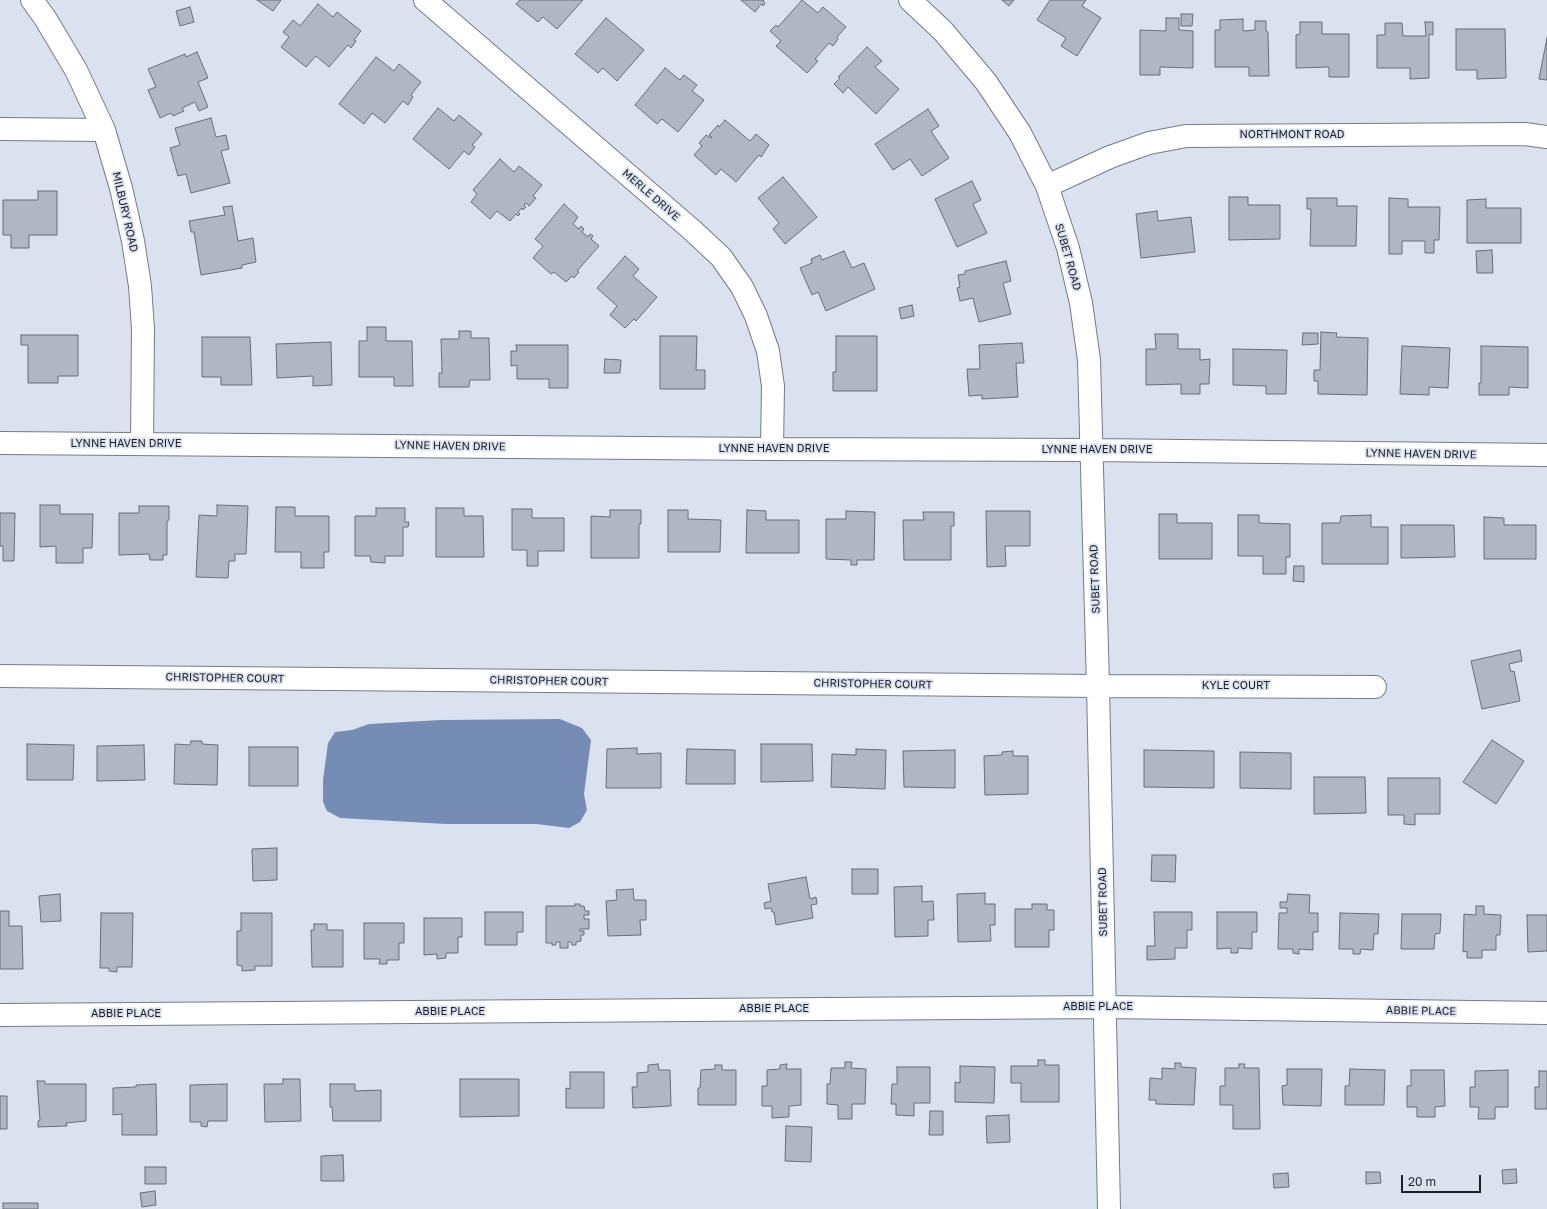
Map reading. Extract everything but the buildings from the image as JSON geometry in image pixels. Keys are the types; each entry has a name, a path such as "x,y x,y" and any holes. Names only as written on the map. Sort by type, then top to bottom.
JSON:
{"street":[{"name":"MILBURY ROAD","path":"32,0 45,18 76,70 104,130 121,188 133,241 140,286 143,330 142,444"},
{"name":"MERLE DRIVE","path":"425,0 692,230 720,257 742,287 756,316 768,351 773,386 772,449"},
{"name":"SUBET ROAD","path":"910,0 943,32 986,82 1020,133 1047,186 1068,248 1081,303 1089,360 1098,686 1109,1209"},
{"path":"0,129 104,130"},
{"name":"NORTHMONT ROAD","path":"1047,186 1110,157 1149,143 1186,136 1525,134 1547,137"},
{"name":"LYNNE HAVEN DRIVE","path":"0,443 1091,450 1547,455"},
{"name":"CHRISTOPHER COURT","path":"0,676 1098,686"},
{"name":"KYLE COURT","path":"1098,686 1375,687"},
{"name":"ABBIE PLACE","path":"0,1016 1105,1007 1547,1013"}],"water":[{"path":"560,719 582,728 591,740 584,794 587,810 580,822 569,828 536,824 446,824 340,818 327,811 323,802 323,780 328,743 335,732 352,730 369,724 441,720"}]}
